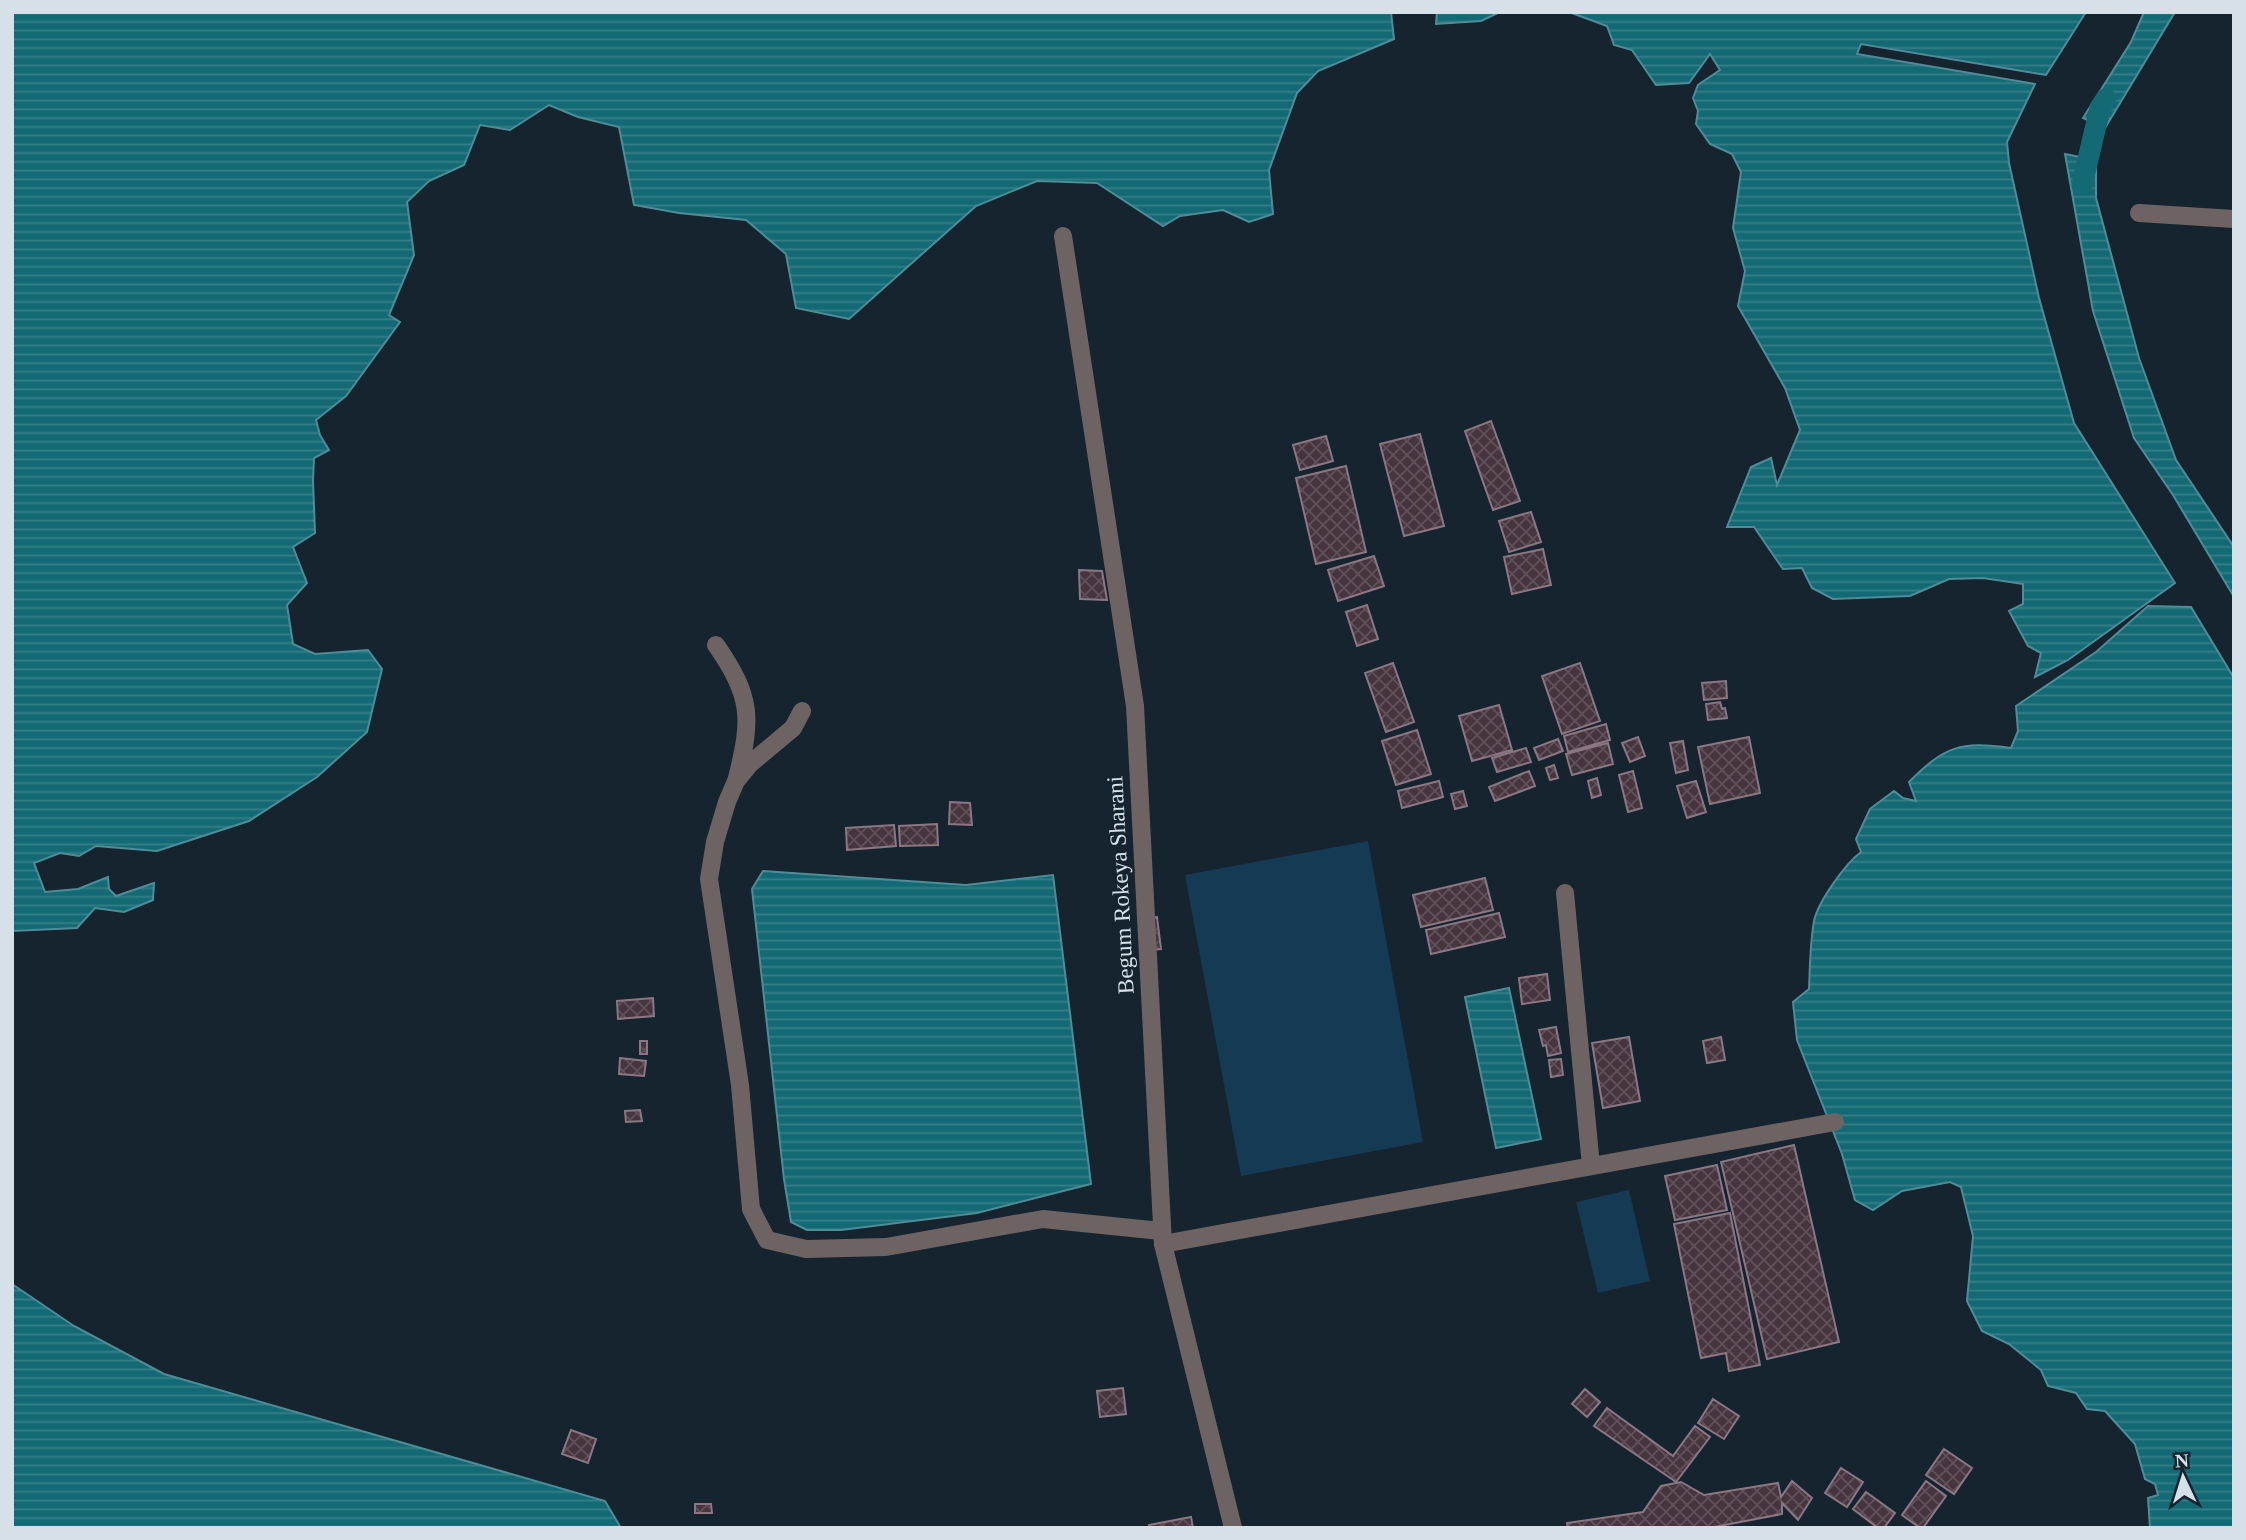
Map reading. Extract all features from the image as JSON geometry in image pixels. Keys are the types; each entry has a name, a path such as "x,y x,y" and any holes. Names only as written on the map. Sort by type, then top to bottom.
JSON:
{"street":[{"path":"2139,213 2234,219"},
{"name":"Begum Rokeya Sharani","path":"1063,236 1135,706 1162,1237 1233,1528"},
{"path":"716,645 741,687 746,703 747,731 736,781 715,842 709,879 740,1085 751,1209 767,1240 806,1248 887,1247 1044,1219 1162,1237 1591,1166 1835,1122"},
{"path":"736,781 750,764 793,728 802,711"},
{"path":"1565,893 1591,1166"}],"shaded area":[{"path":"12,12 1391,12 1394,39 1318,71 1297,93 1269,170 1273,214 1249,222 1223,210 1180,216 1163,226 1097,183 1037,181 976,206 849,319 796,308 786,254 746,220 634,205 619,127 578,117 549,105 510,130 480,125 464,165 429,181 407,202 414,255 389,315 400,322 346,396 316,420 320,435 329,450 314,458 315,533 293,547 307,583 287,605 293,644 315,654 368,650 382,669 367,732 317,777 249,821 157,851 96,846 79,856 60,853 34,863 45,892 78,889 108,877 109,889 116,896 154,883 153,900 124,912 95,908 77,928 12,931"},
{"path":"1437,12 1500,12 1481,21 1436,24"},
{"path":"1569,12 2086,12 2046,75 1861,44 1857,54 2035,84 2007,142 2009,163 2039,298 2074,423 2175,583 2068,660 2035,677 2041,653 2028,646 2009,611 2023,604 2023,584 1983,578 1949,579 1910,596 1833,599 1812,588 1802,568 1783,569 1754,527 1727,527 1751,467 1771,458 1777,485 1800,430 1785,388 1738,306 1745,271 1733,228 1741,172 1732,154 1710,144 1696,124 1698,111 1693,98 1698,85 1720,70 1710,54 1689,83 1656,85 1632,50 1614,45 1607,26"},
{"path":"2144,12 2175,12 2105,128 2083,118 2131,42"},
{"path":"2065,154 2096,160 2096,198 2139,358 2176,460 2234,547 2234,597 2173,495 2134,438 2093,311"},
{"path":"2148,606 2191,607 2234,678 2234,1528 2150,1528 2148,1498 2158,1495 2155,1484 2145,1479 2135,1444 2105,1411 2087,1409 2076,1393 2048,1386 2041,1370 2009,1344 1982,1331 1967,1301 1973,1236 1961,1187 1950,1182 1902,1191 1873,1210 1855,1200 1842,1154 1797,1040 1793,1002 1809,989 1812,938 1817,913 1833,884 1861,852 1856,839 1870,809 1894,791 1903,798 1916,801 1909,782 1933,761 1954,749 1979,745 2011,748 2018,731 2016,706 2096,652"},
{"path":"1368,841 1423,1142 1241,1176 1185,875"},
{"path":"763,871 966,885 1053,875 1091,1184 977,1213 841,1230 807,1230 791,1222 752,889"},
{"path":"1509,988 1541,1139 1496,1148 1465,997"},
{"path":"1629,1190 1650,1281 1598,1293 1576,1202"},
{"path":"12,1284 74,1326 164,1374 605,1501 621,1528 12,1528"}],"building":[{"path":"1491,421 1520,501 1493,510 1465,431"},
{"path":"1420,434 1444,526 1404,536 1380,444"},
{"path":"1326,436 1333,461 1300,470 1293,445"},
{"path":"1346,466 1366,552 1316,564 1296,478"},
{"path":"1531,512 1541,542 1509,552 1499,521"},
{"path":"1543,549 1551,585 1512,594 1504,557"},
{"path":"1374,556 1384,586 1338,601 1328,570"},
{"path":"1079,570 1102,571 1107,600 1080,599"},
{"path":"1367,605 1378,639 1357,646 1346,612"},
{"path":"1393,663 1414,722 1386,732 1365,673"},
{"path":"1580,663 1600,721 1562,734 1542,676"},
{"path":"1726,681 1727,698 1704,700 1702,683"},
{"path":"1720,702 1722,709 1725,708 1727,718 1708,720 1706,704"},
{"path":"1499,705 1512,750 1472,761 1459,716"},
{"path":"1606,724 1610,740 1568,752 1564,736"},
{"path":"1417,730 1431,774 1396,785 1382,741"},
{"path":"1638,737 1645,756 1630,762 1622,743"},
{"path":"1749,737 1760,793 1710,804 1698,747"},
{"path":"1558,739 1563,751 1539,760 1534,748"},
{"path":"1683,741 1688,770 1676,773 1670,743"},
{"path":"1608,743 1613,764 1572,775 1566,754"},
{"path":"1526,748 1531,762 1497,772 1492,758"},
{"path":"1554,765 1558,778 1550,780 1546,768"},
{"path":"1529,771 1535,786 1495,801 1489,787"},
{"path":"1633,771 1642,808 1628,812 1619,775"},
{"path":"1597,778 1601,795 1592,798 1588,781"},
{"path":"1439,781 1443,797 1402,808 1398,791"},
{"path":"1696,781 1706,812 1687,818 1677,786"},
{"path":"1463,791 1467,806 1455,809 1451,794"},
{"path":"950,802 970,803 972,825 949,824"},
{"path":"937,824 938,845 900,846 899,826"},
{"path":"894,825 896,846 847,850 846,828"},
{"path":"1485,878 1493,910 1421,927 1413,895"},
{"path":"1499,913 1505,937 1431,954 1426,930"},
{"path":"1157,917 1161,949 1144,951 1140,920"},
{"path":"1547,974 1550,1000 1522,1004 1519,978"},
{"path":"653,998 654,1016 618,1019 617,1001"},
{"path":"1556,1027 1561,1053 1548,1056 1539,1030"},
{"path":"1629,1037 1640,1101 1603,1108 1592,1043"},
{"path":"1721,1037 1725,1060 1707,1063 1703,1041"},
{"path":"640,1041 647,1041 647,1054 640,1054"},
{"path":"620,1058 646,1061 644,1076 619,1074"},
{"path":"1561,1059 1563,1075 1551,1077 1549,1060"},
{"path":"640,1110 642,1121 626,1122 625,1111"},
{"path":"1794,1145 1839,1342 1767,1359 1721,1162"},
{"path":"1717,1165 1727,1210 1675,1220 1665,1176"},
{"path":"1730,1213 1760,1365 1729,1371 1726,1353 1701,1358 1674,1224"},
{"path":"1123,1388 1126,1414 1100,1417 1097,1391"},
{"path":"1585,1389 1600,1402 1587,1417 1572,1404"},
{"path":"1713,1399 1739,1416 1724,1439 1698,1423"},
{"path":"1607,1408 1673,1456 1695,1426 1710,1437 1676,1482 1594,1426"},
{"path":"571,1430 596,1439 588,1463 562,1454"},
{"path":"1944,1449 1972,1468 1954,1494 1926,1475"},
{"path":"1841,1468 1863,1482 1847,1507 1825,1493"},
{"path":"1792,1481 1812,1498 1798,1520 1782,1503 1782,1514 1709,1528 1568,1528 1567,1523 1643,1512 1661,1486 1681,1482 1704,1495 1778,1483 1781,1497"},
{"path":"1926,1481 1946,1496 1923,1528 1920,1528 1902,1515"},
{"path":"1866,1492 1895,1513 1884,1528 1878,1528 1853,1509"},
{"path":"695,1504 711,1504 712,1513 695,1513"},
{"path":"1191,1517 1193,1528 1150,1528 1149,1525"}],"waterway":[{"path":"2082,185 2100,108 2106,99"}]}
